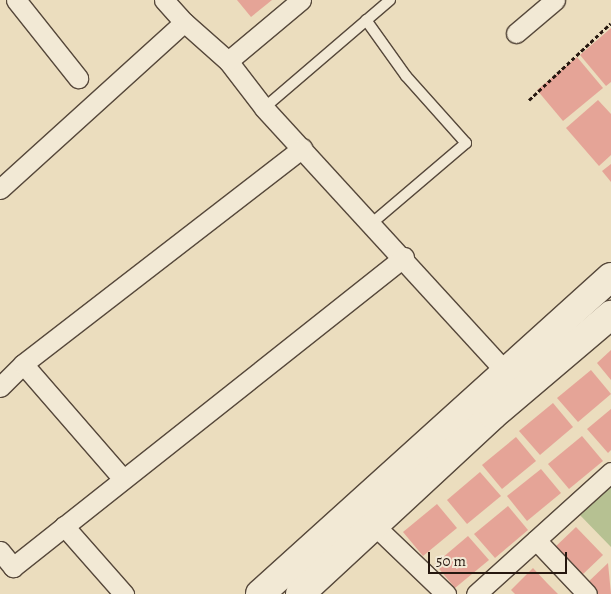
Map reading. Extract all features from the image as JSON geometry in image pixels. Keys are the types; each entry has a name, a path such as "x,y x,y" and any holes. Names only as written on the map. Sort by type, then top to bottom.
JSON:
{"street":[{"path":"16,0 78,78"},
{"path":"164,0 184,22 228,61 264,108 404,257 513,380"},
{"path":"228,61 301,0"},
{"path":"516,33 555,0"},
{"path":"0,189 184,22"},
{"path":"0,387 23,364 302,148"},
{"path":"0,551 13,567 404,257"},
{"path":"300,594 376,527 611,277"},
{"path":"260,594 513,380 611,315"},
{"path":"23,364 123,480"},
{"path":"476,594 611,472"},
{"path":"64,526 124,594"},
{"path":"376,527 446,594"},
{"path":"536,540 587,594"}],"lane":[{"path":"264,108 390,0"},
{"path":"366,20 406,76 466,143 372,223"}],"path":[{"path":"529,100 611,23"}],"green space":[{"path":"611,481 611,547 576,511"}],"building":[{"path":"237,0 272,0 251,17"},
{"path":"611,28 611,82 606,86 580,55"},
{"path":"577,57 603,88 563,121 537,90"},
{"path":"598,100 611,114 611,155 599,166 566,128"},
{"path":"611,164 611,182 602,171"},
{"path":"611,350 611,380 597,363"},
{"path":"591,370 611,394 578,422 557,398"},
{"path":"553,403 573,427 540,455 519,431"},
{"path":"611,409 611,450 608,453 587,429"},
{"path":"582,436 603,461 569,489 548,464"},
{"path":"516,437 536,461 502,489 482,465"},
{"path":"541,469 561,493 527,521 507,496"},
{"path":"480,472 501,496 467,524 447,500"},
{"path":"437,504 457,528 423,556 403,532"},
{"path":"508,506 528,530 495,558 474,534"},
{"path":"576,527 603,555 580,577 553,549"},
{"path":"468,536 489,560 455,588 435,564"},
{"path":"608,563 611,594 595,594 586,584"},
{"path":"533,568 558,594 515,594 511,590"}]}
